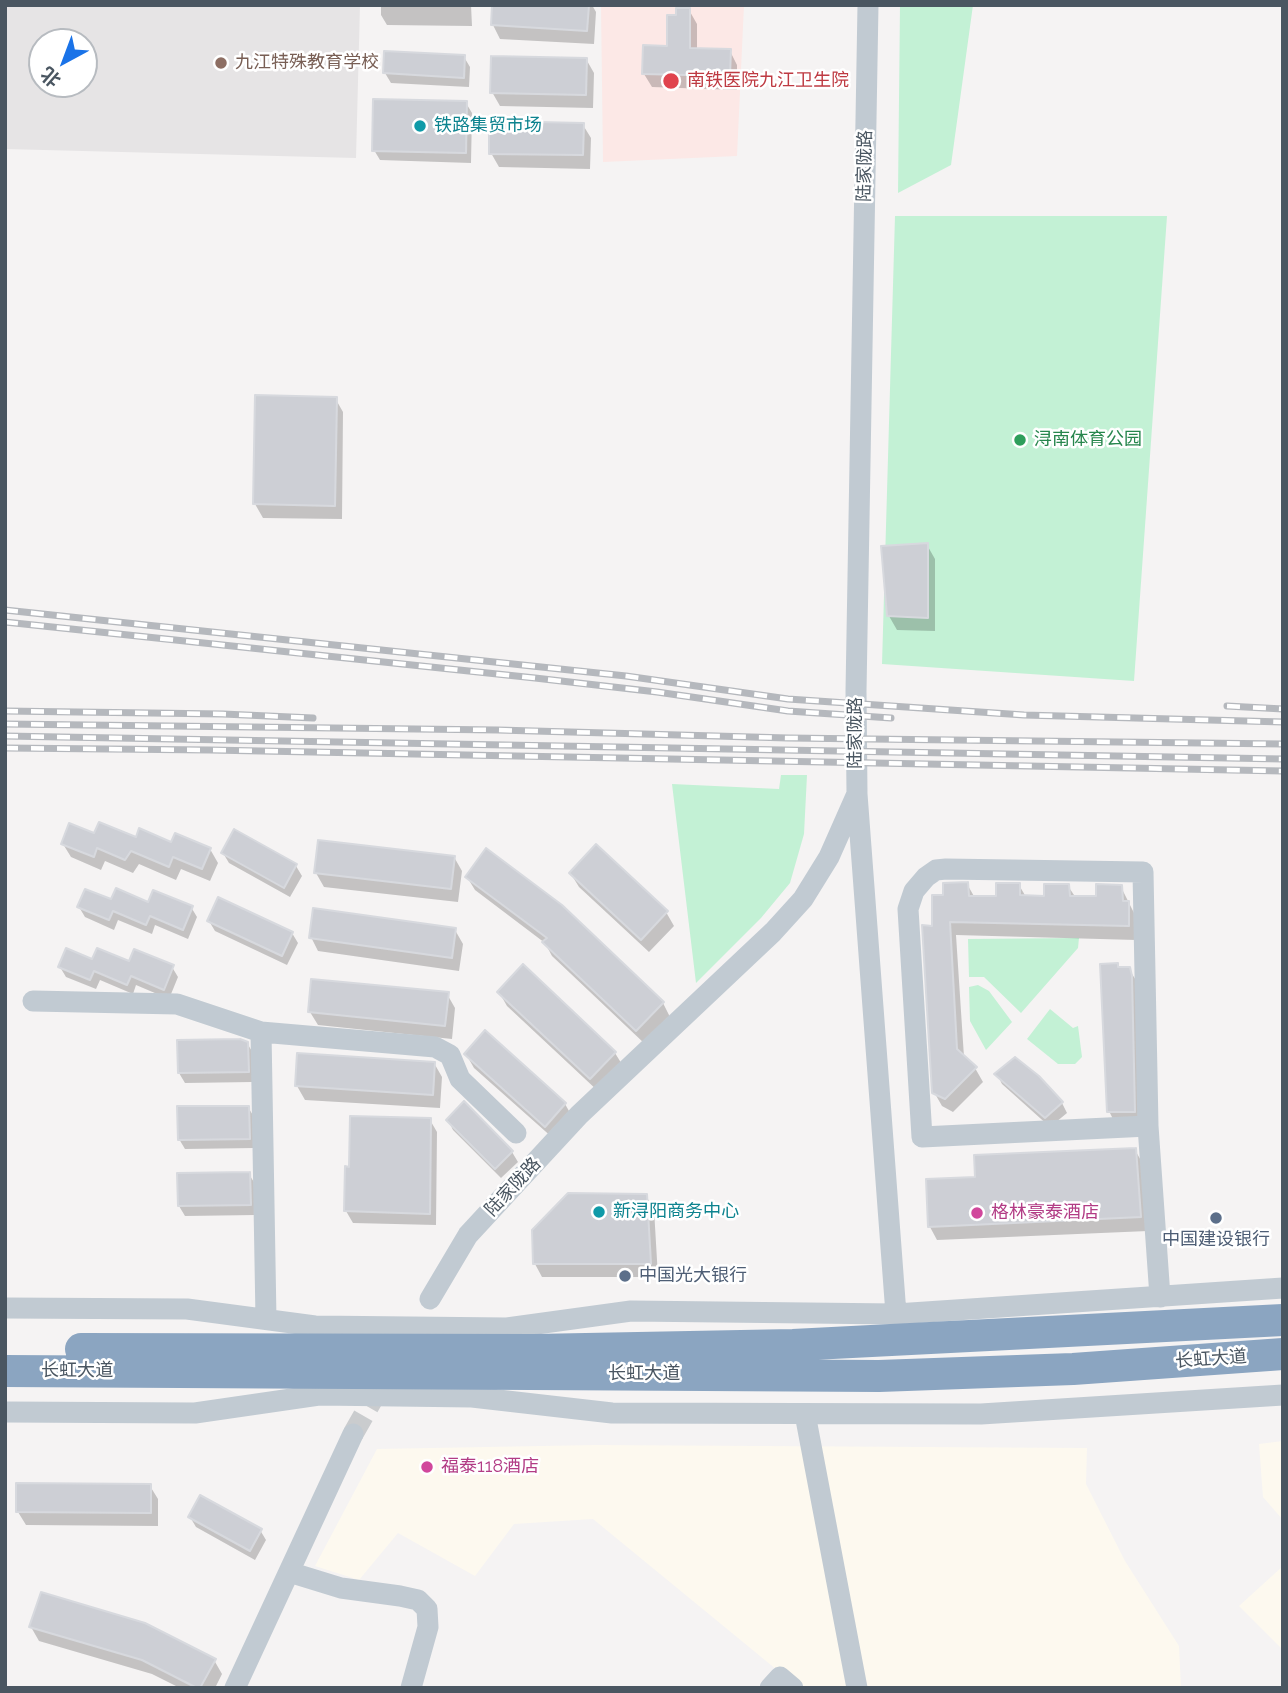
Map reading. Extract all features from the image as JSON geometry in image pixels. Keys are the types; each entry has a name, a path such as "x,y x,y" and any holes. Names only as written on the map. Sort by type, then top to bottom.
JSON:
{"highway":[{"name":"长虹大道","path":"5,1349 534,1350 766,1346 1283,1320"},
{"name":"长虹大道","path":"5,1371 879,1376 1073,1369 1283,1354"}],"street":[{"name":"陆家陇路","path":"430,1299 468,1235 579,1115 773,932 803,899 829,857 857,794 856,691 868,5"},
{"path":"857,794 896,1314"},
{"path":"1148,1126 922,1137 908,909 914,891 926,877 936,870 946,869 1143,872 1148,1126 1160,1297"},
{"path":"33,1001 177,1004 261,1032 435,1047 450,1055 460,1079 516,1133"},
{"path":"261,1032 266,1319"},
{"path":"5,1308 187,1309 315,1326 507,1328 631,1311 896,1314 1283,1289"},
{"path":"5,1412 195,1413 319,1395 472,1397 612,1413 981,1414 1283,1395"},
{"path":"805,1414 858,1688"},
{"path":"235,1688 353,1434"},
{"path":"289,1573 341,1588 418,1600 427,1609 428,1627 411,1688"},
{"path":"771,1688 780,1677 793,1688"}],"shaded area":[{"name":"九江特殊教育学校","path":"5,5 360,5 356,158 5,149"},
{"name":"南铁医院九江卫生院","path":"601,5 744,5 737,156 603,162"},
{"path":"1283,1441 1283,1520 1263,1497 1259,1444"},
{"path":"596,1445 1087,1448 1086,1484 1125,1561 1179,1646 1181,1688 799,1688 593,1519 514,1524 475,1576 398,1533 359,1580 315,1566 377,1449"},
{"path":"1283,1566 1283,1650 1239,1606"}],"green space":[{"path":"900,5 973,5 951,165 898,193"},
{"name":"浔南体育公园","path":"895,216 1167,216 1134,681 882,664"},
{"path":"781,775 807,775 804,834 790,883 761,918 696,983 672,784 779,789"},
{"path":"1079,938 1078,948 1021,1013 984,977 969,977 968,939"},
{"path":"978,985 989,991 1012,1022 986,1050 970,1021 969,987"},
{"path":"1050,1009 1073,1028 1078,1026 1082,1057 1075,1064 1058,1064 1027,1039"}],"building":[{"path":"492,5 589,5 587,31 491,25"},
{"path":"676,8 690,8 690,48 731,49 730,76 642,74 643,45 667,46 667,15 676,15"},
{"path":"384,51 465,55 464,78 383,73"},
{"path":"491,56 587,58 586,95 490,93"},
{"name":"铁路集贸市场","path":"373,99 467,101 466,153 372,151"},
{"path":"489,121 584,123 583,155 489,154"},
{"path":"255,395 337,397 335,506 253,504"},
{"path":"928,543 928,618 887,616 881,546"},
{"path":"99,822 136,837 139,828 171,842 175,833 211,848 202,869 173,857 169,867 131,851 125,860 97,848 94,857 61,844 69,823 94,833"},
{"path":"234,829 297,864 284,888 221,853"},
{"path":"318,840 455,856 451,889 314,873"},
{"path":"596,844 668,911 641,940 569,873"},
{"path":"486,848 562,905 664,1002 636,1031 542,942 547,938 465,877"},
{"path":"968,882 969,896 996,896 996,883 1020,883 1020,895 1044,896 1044,884 1069,884 1070,896 1096,896 1096,884 1122,885 1123,901 1129,901 1129,926 950,922 957,1049 977,1067 945,1099 932,1093 922,925 932,926 932,895 943,895 943,883"},
{"path":"116,888 148,902 153,890 193,906 183,930 150,916 146,925 113,911 109,920 77,907 85,889 111,899"},
{"path":"218,897 293,932 282,956 207,921"},
{"path":"313,908 456,928 452,958 309,938"},
{"path":"66,948 92,959 97,948 129,961 134,949 174,965 164,990 131,976 127,985 94,971 90,980 58,967"},
{"path":"1118,963 1118,967 1130,967 1132,976 1135,1112 1107,1112 1100,964"},
{"path":"523,964 616,1052 590,1079 497,992"},
{"path":"311,979 449,992 445,1026 308,1012"},
{"path":"485,1030 566,1103 545,1127 464,1054"},
{"path":"240,1039 248,1042 249,1072 178,1073 177,1040"},
{"path":"297,1053 435,1062 433,1095 295,1086"},
{"path":"1015,1057 1039,1076 1063,1102 1045,1118 994,1074"},
{"path":"464,1101 513,1151 495,1169 446,1120"},
{"path":"177,1106 249,1106 250,1139 178,1140"},
{"path":"350,1116 431,1118 430,1214 344,1211 345,1166 349,1167"},
{"path":"1136,1148 1141,1217 928,1227 926,1179 975,1177 974,1155"},
{"path":"250,1172 251,1205 178,1206 177,1173"},
{"name":"新浔阳商务中心","path":"568,1193 647,1194 651,1264 533,1264 532,1230"},
{"path":"16,1483 151,1484 151,1513 16,1512"},
{"path":"200,1495 262,1529 250,1551 188,1517"},
{"path":"41,1592 145,1623 216,1659 200,1688 197,1688 142,1660 29,1627"}],"tunnel":[{"path":"353,1434 382,1383"}],"railway":[{"path":"5,610 626,676 788,699 1024,715 1283,722"},
{"path":"5,622 535,678 788,711 891,718"},
{"path":"1227,706 1283,709"},
{"path":"5,711 313,718"},
{"path":"5,724 1283,744"},
{"path":"5,736 1283,759"},
{"path":"5,748 1283,771"}],"place":[{"name":"九江特殊教育学校","path":"221,63"},
{"name":"南铁医院九江卫生院","path":"671,81"},
{"name":"铁路集贸市场","path":"420,126"},
{"name":"浔南体育公园","path":"1020,440"},
{"name":"新浔阳商务中心","path":"599,1212"},
{"name":"格林豪泰酒店","path":"977,1213"},
{"name":"中国建设银行","path":"1216,1218"},
{"name":"中国光大银行","path":"625,1276"},
{"name":"福泰118酒店","path":"427,1467"}]}
